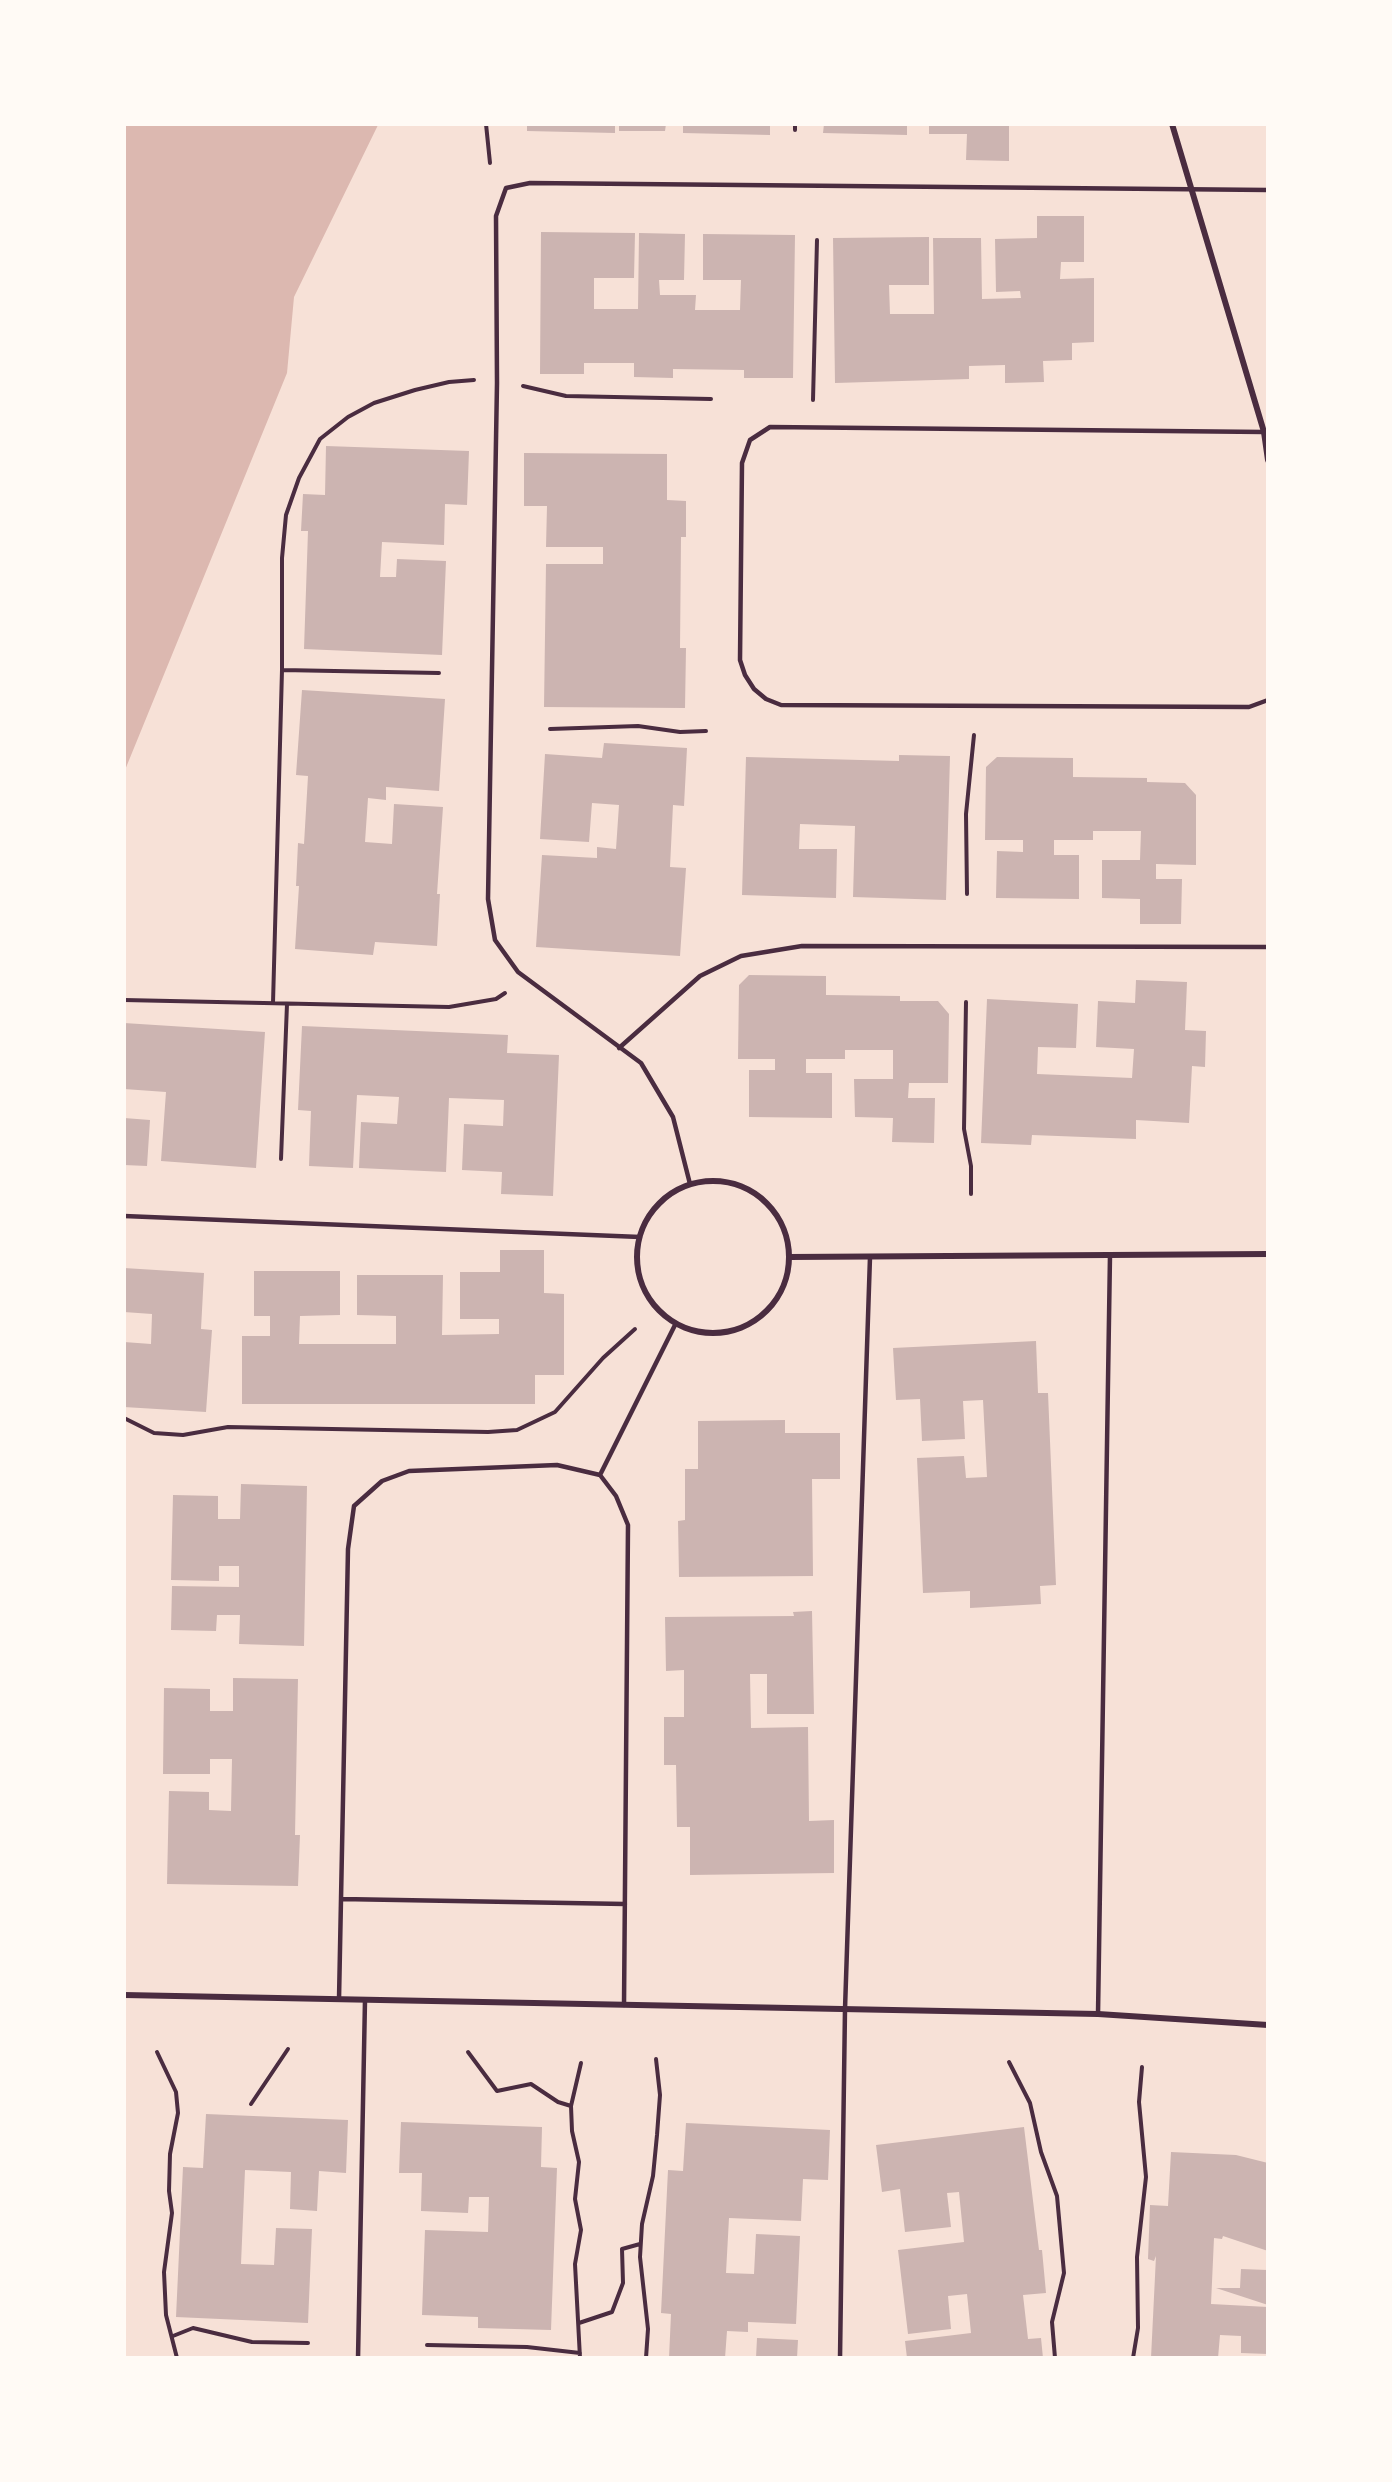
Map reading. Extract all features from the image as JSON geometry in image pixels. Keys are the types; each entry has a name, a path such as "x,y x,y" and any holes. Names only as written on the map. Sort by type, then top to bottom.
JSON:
{"street":[{"path":"1172,124 1264,432 1268,460"},
{"path":"714,1180 736,1184 758,1195 774,1212 785,1233 789,1257 786,1279 776,1300 761,1316 741,1328 719,1332 696,1331 676,1323 658,1309 645,1292 639,1271 637,1249 640,1237 654,1209 670,1194 690,1184 714,1180"},
{"path":"789,1257 1268,1254"},
{"path":"124,1995 1098,2014 1268,2025"}],"lane":[{"path":"690,1184 673,1117 641,1063 518,972 495,940 488,899 497,383 496,216 506,188 530,183 1268,190"},
{"path":"1264,432 770,427 750,440 741,462 740,660 745,675 754,689 766,699 780,705 1249,707 1268,700"},
{"path":"619,1048 700,976 741,956 802,946 1268,947"},
{"path":"124,1216 640,1237"},
{"path":"1098,2014 1110,1255"},
{"path":"840,2358 845,2009 870,1257"},
{"path":"600,1475 676,1323"},
{"path":"339,1999 348,1549 354,1506 382,1480 409,1471 557,1465 600,1475 616,1496 628,1525 624,2005"},
{"path":"341,1899 625,1904"},
{"path":"358,2358 365,2000"}],"path":[{"path":"486,124 489,163"},
{"path":"813,400 817,240"},
{"path":"273,1003 282,670 282,558 286,515 299,478 320,439 348,417 374,403 449,382 480,379"},
{"path":"524,386 566,396 711,399"},
{"path":"282,670 439,673"},
{"path":"550,729 638,726 680,732 706,731"},
{"path":"967,894 966,814 974,735"},
{"path":"124,1000 449,1007 496,999 508,991"},
{"path":"966,1002 964,1129 971,1166 970,1194"},
{"path":"281,1160 287,1004"},
{"path":"124,1418 154,1433 183,1435 228,1427 488,1432 517,1430 555,1412 603,1358 635,1329"},
{"path":"251,2104 288,2049"},
{"path":"158,2052 176,2092 178,2113 171,2154 169,2191 172,2213 164,2272 166,2314 177,2358"},
{"path":"468,2052 497,2091 531,2084 558,2102 571,2106"},
{"path":"646,2358 648,2329 640,2244 657,2135 660,2095 656,2060"},
{"path":"1009,2062 1030,2103 1041,2152 1057,2196 1064,2273 1052,2322 1055,2358"},
{"path":"427,2345 527,2347 580,2355 575,2264 581,2230 575,2199 579,2162 572,2131 571,2106 581,2063"},
{"path":"1133,2358 1138,2328 1137,2257 1146,2177 1139,2102 1142,2067"},
{"path":"579,2323 612,2312 623,2283 622,2249 640,2244"},
{"path":"173,2336 193,2328 252,2342 308,2343"}],"shaded area":[{"path":"125,124 378,125 294,297 287,373 125,770"}],"building":[{"path":"527,124 615,124 615,133 527,131"},
{"path":"619,124 666,124 665,131 619,131"},
{"path":"683,124 770,124 770,135 683,133"},
{"path":"824,124 907,124 907,135 823,133"},
{"path":"929,124 1009,124 1009,161 966,160 967,134 929,134"},
{"path":"1037,216 1084,216 1084,262 1061,262 1060,279 1094,278 1094,342 1072,343 1072,360 1043,361 1044,382 1005,383 1005,365 969,366 969,379 835,383 833,238 929,237 929,285 889,285 890,314 934,314 933,238 981,238 982,299 1021,298 1020,291 996,292 995,239 1037,238"},
{"path":"541,232 635,233 634,278 594,278 594,309 638,309 639,233 685,234 684,280 659,280 660,295 696,295 695,310 740,310 741,280 703,280 703,234 795,235 793,378 744,378 744,370 673,369 673,378 634,377 634,363 584,363 584,374 540,374"},
{"path":"326,446 469,451 467,505 445,504 444,545 382,542 380,577 396,577 397,559 446,561 442,655 304,649 308,531 301,531 303,494 325,495"},
{"path":"524,453 667,454 667,500 686,501 686,537 681,537 680,648 686,648 685,708 544,707 546,564 603,564 603,547 546,547 547,506 524,506"},
{"path":"302,690 445,699 439,791 386,787 386,800 368,798 365,842 392,844 394,804 443,807 437,894 440,894 437,946 375,942 373,955 295,949 299,886 296,886 298,843 304,844 308,776 296,775"},
{"path":"604,743 687,748 684,806 673,805 670,867 686,868 680,956 536,947 542,855 597,858 597,847 616,849 619,805 592,803 589,842 540,839 545,754 602,758"},
{"path":"899,755 950,756 946,900 853,897 855,826 800,824 799,849 837,849 836,898 742,895 746,757 899,761"},
{"path":"997,757 1073,758 1073,777 1147,778 1147,782 1185,783 1196,795 1196,865 1156,864 1156,879 1182,879 1181,924 1140,924 1140,899 1102,898 1102,860 1140,860 1141,831 1093,831 1093,840 1054,840 1054,855 1079,855 1079,899 996,898 997,851 1023,852 1023,840 985,840 986,767"},
{"path":"749,975 826,976 826,995 900,996 900,1001 938,1001 949,1014 948,1083 909,1083 908,1098 935,1098 934,1143 892,1142 893,1118 855,1117 854,1079 893,1079 893,1050 845,1050 845,1059 806,1059 806,1073 832,1073 832,1118 749,1117 749,1070 775,1070 775,1059 738,1059 739,985"},
{"path":"1136,980 1187,982 1185,1030 1206,1031 1205,1067 1192,1066 1189,1123 1136,1120 1136,1139 1032,1135 1031,1145 981,1143 987,999 1078,1004 1076,1048 1038,1047 1037,1074 1132,1078 1134,1049 1096,1047 1098,1001 1135,1003"},
{"path":"124,1023 265,1032 256,1168 161,1161 166,1092 124,1089"},
{"path":"302,1026 508,1035 507,1053 559,1055 553,1196 501,1194 502,1172 462,1170 464,1124 503,1126 504,1100 449,1098 446,1172 359,1168 361,1122 397,1124 399,1097 357,1095 353,1168 309,1166 311,1111 298,1110"},
{"path":"124,1118 150,1120 147,1166 124,1165"},
{"path":"500,1250 544,1250 544,1293 564,1294 564,1375 535,1375 535,1404 242,1404 242,1336 270,1336 270,1316 254,1316 254,1271 340,1271 340,1315 300,1316 299,1344 396,1344 396,1316 357,1315 357,1275 443,1275 442,1335 499,1334 499,1319 460,1319 460,1272 500,1272"},
{"path":"124,1268 204,1273 201,1329 212,1330 206,1412 124,1407 124,1342 151,1344 152,1314 124,1312"},
{"path":"1036,1341 1038,1393 1048,1393 1056,1585 1040,1586 1041,1604 970,1608 970,1591 923,1593 917,1458 964,1456 966,1478 987,1477 983,1400 963,1401 965,1439 922,1441 920,1399 896,1400 893,1348"},
{"path":"785,1420 785,1433 840,1433 840,1479 812,1479 813,1576 679,1577 678,1521 685,1520 685,1469 698,1469 698,1421"},
{"path":"241,1484 307,1486 304,1646 239,1644 240,1615 217,1615 216,1631 171,1630 172,1586 239,1587 239,1566 219,1566 219,1581 171,1580 173,1495 218,1496 218,1519 240,1519"},
{"path":"812,1611 814,1714 767,1714 767,1674 750,1674 751,1728 808,1727 809,1821 834,1820 834,1873 690,1875 690,1827 677,1827 676,1765 664,1765 664,1717 684,1717 684,1670 666,1671 665,1617 794,1616 793,1612"},
{"path":"233,1678 298,1679 295,1835 300,1835 298,1886 167,1884 169,1791 209,1792 209,1810 231,1811 232,1759 210,1759 210,1774 163,1774 164,1688 210,1689 210,1711 233,1711"},
{"path":"206,2114 348,2120 346,2173 319,2171 317,2211 290,2209 291,2172 245,2170 241,2264 274,2265 276,2228 312,2229 308,2323 176,2317 183,2167 203,2168"},
{"path":"401,2122 542,2127 541,2167 557,2168 551,2330 478,2328 478,2317 422,2315 425,2230 488,2232 489,2197 469,2197 468,2213 421,2211 422,2173 399,2173"},
{"path":"686,2123 830,2130 828,2180 803,2179 801,2221 729,2218 726,2273 754,2274 756,2234 800,2236 796,2324 748,2322 748,2332 727,2331 725,2358 669,2358 671,2314 661,2313 668,2170 683,2171"},
{"path":"1024,2127 1046,2293 1023,2295 1028,2339 1041,2338 1043,2358 907,2358 905,2341 971,2333 967,2294 948,2296 951,2329 908,2334 898,2250 964,2242 959,2192 947,2193 951,2227 905,2232 900,2189 882,2192 876,2145"},
{"path":"1171,2152 1236,2155 1268,2163 1268,2251 1223,2236 1222,2239 1214,2238 1211,2304 1268,2307 1268,2354 1241,2353 1241,2336 1220,2335 1218,2358 1151,2358 1156,2256 1154,2261 1148,2259 1150,2205 1168,2206"},
{"path":"1241,2269 1268,2270 1268,2305 1216,2288 1240,2288"},
{"path":"757,2338 798,2340 797,2358 756,2358"}]}
